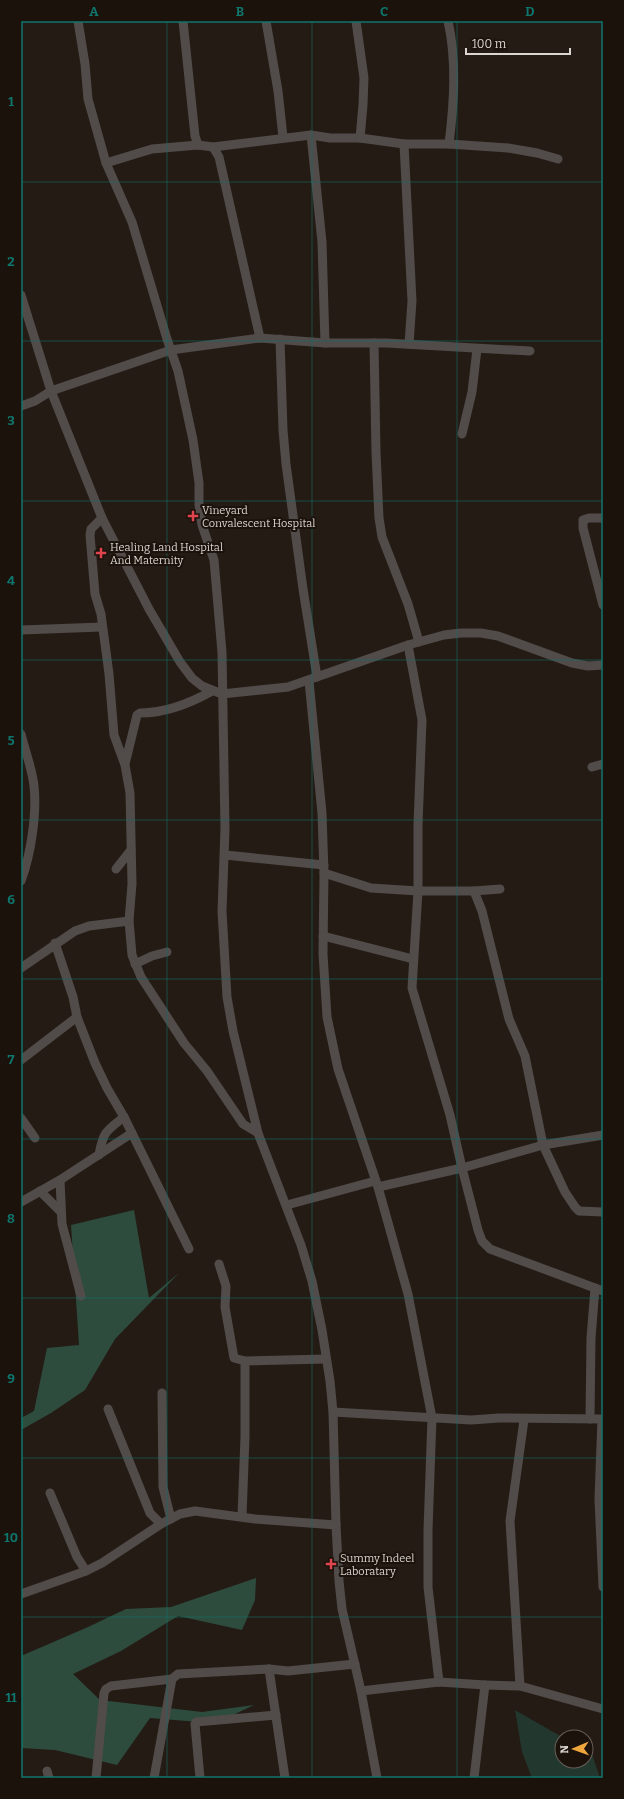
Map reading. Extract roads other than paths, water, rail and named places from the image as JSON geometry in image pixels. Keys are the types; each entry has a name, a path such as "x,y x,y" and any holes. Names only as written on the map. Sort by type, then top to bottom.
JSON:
{"street":[{"path":"78,21 85,64 88,99 106,163 132,222 178,371 193,440 199,483 199,505 202,525 214,560 222,652 225,855 222,911 227,997 233,1031 258,1133 287,1205 312,1281 326,1359 333,1412 336,1525 342,1610 361,1690 377,1778"},
{"path":"183,21 195,136 198,145"},
{"path":"266,21 278,91 283,137"},
{"path":"356,21 364,78 364,106 360,138"},
{"path":"448,21 451,34 454,85 449,144"},
{"path":"106,163 152,149 198,145 213,147 283,137 311,135 330,138 360,138 404,144 449,144 508,148 537,153 558,159"},
{"path":"311,135 322,242 325,343"},
{"path":"404,144 412,301 409,344"},
{"path":"213,147 219,157 260,338"},
{"path":"21,295 51,391 102,518 149,609 180,662 192,678 202,686 222,694 274,690 313,679 408,645 444,635 461,633 481,633 498,636 572,663 588,666 603,665"},
{"path":"21,406 35,401 51,391 171,350 260,338 325,343 409,344 530,351"},
{"path":"280,339 283,430 286,464 303,589 313,679 322,814 324,869 323,936 327,1017 332,1047 338,1069 376,1184 408,1294 432,1418 428,1530 428,1587 439,1682"},
{"path":"374,343 379,518 382,537 408,604 419,642"},
{"path":"462,434 472,392 477,349"},
{"path":"102,518 91,529 90,534 95,594 101,614 109,674 114,735 125,765 131,805 132,884 129,922 132,955 141,978 184,1043 207,1071 243,1124 258,1133"},
{"path":"603,518 589,518 583,520 582,528 603,605"},
{"path":"21,630 102,627"},
{"path":"408,645 422,720 418,825 418,891 412,988 450,1115 478,1230 485,1246 599,1290 590,1345 590,1419"},
{"path":"125,765 137,715 140,713 152,713 173,709 192,702 212,691"},
{"path":"21,734 34,785 34,801 33,827 25,870 21,881"},
{"path":"592,767 603,764"},
{"path":"116,869 131,850"},
{"path":"225,855 324,869 371,888 418,891 474,891 500,889"},
{"path":"474,891 482,911 509,1019 525,1056 543,1145 565,1192 575,1207 579,1211 603,1212"},
{"path":"21,968 55,943 75,931 89,926 129,922"},
{"path":"323,936 413,959"},
{"path":"55,943 73,997 77,1017 95,1063 107,1088 124,1117 189,1249"},
{"path":"135,964 152,956 168,952"},
{"path":"21,1060 77,1017"},
{"path":"99,1155 102,1138 107,1130 124,1117"},
{"path":"21,1118 34,1138"},
{"path":"21,1202 60,1180 132,1133"},
{"path":"287,1205 376,1184 462,1168 543,1145 603,1135"},
{"path":"60,1180 60,1211 62,1224 81,1296"},
{"path":"40,1190 60,1211"},
{"path":"219,1264 226,1286 225,1307 234,1358 245,1361 326,1359"},
{"path":"242,1516 245,1437 245,1361"},
{"path":"162,1393 163,1487 171,1519"},
{"path":"108,1409 150,1513 161,1524"},
{"path":"333,1412 432,1418 524,1420 602,1419 601,1499 603,1587"},
{"path":"520,1686 510,1521 524,1420"},
{"path":"50,1493 77,1557 86,1571"},
{"path":"21,1594 86,1571 102,1563 161,1524 180,1514 195,1511 336,1525"},
{"path":"96,1778 104,1693 106,1689 111,1686 172,1679 178,1674 269,1669 288,1672 355,1664"},
{"path":"269,1669 285,1778"},
{"path":"154,1778 172,1679"},
{"path":"361,1690 439,1682 520,1686 603,1709"},
{"path":"474,1778 485,1685"},
{"path":"200,1778 195,1732 196,1722 276,1715"}],"place":[{"name":"Vineyard Convalescent Hospital","path":"193,516"},
{"name":"Healing Land Hospital And Maternity","path":"101,553"},
{"name":"Summy Indeel Laboratary","path":"331,1564"}]}
